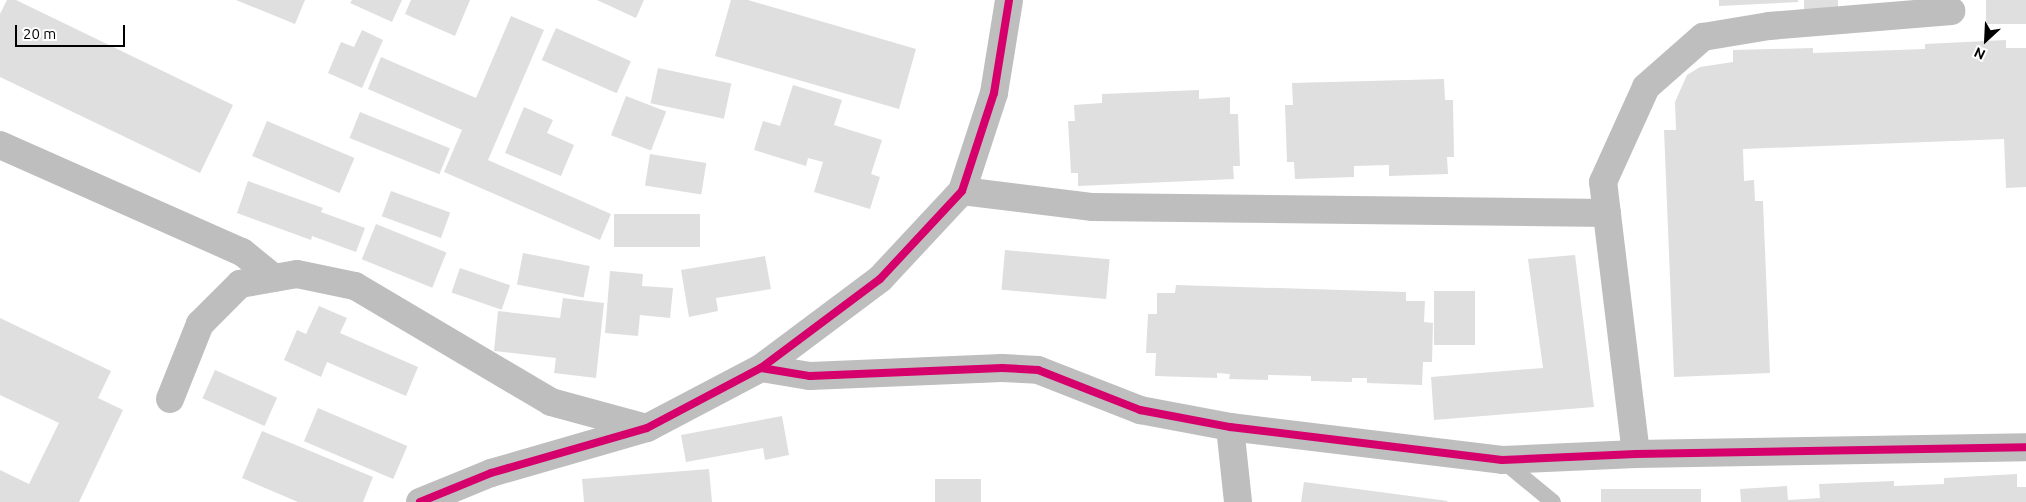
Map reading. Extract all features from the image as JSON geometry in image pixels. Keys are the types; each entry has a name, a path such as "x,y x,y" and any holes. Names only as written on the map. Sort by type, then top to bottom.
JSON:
{"street":[{"path":"420,502 491,473 647,428 761,368 880,279 962,191 994,93 1009,0"},
{"path":"1636,454 1603,182 1646,87 1703,37 1770,26 1951,11"},
{"path":"0,145 242,252 274,278"},
{"path":"962,191 1093,207 1607,213"},
{"path":"170,399 200,324 240,284 297,274 355,286 552,402 647,428"},
{"path":"761,368 810,376 1002,368 1038,370 1140,410 1230,427 1502,460 1636,454 2026,447"},
{"path":"1230,427 1238,502"}],"lane":[{"path":"1502,460 1553,502"}],"building":[{"path":"7,0 16,0 233,105 200,173 0,77 0,14"},
{"path":"236,0 305,0 295,24"},
{"path":"352,0 402,0 392,22 350,3"},
{"path":"411,0 470,0 455,36 405,14"},
{"path":"597,0 644,0 636,18"},
{"path":"731,0 748,0 916,49 899,109 715,56"},
{"path":"1719,0 1798,0 1798,2 1719,6"},
{"path":"1804,0 1838,0 1838,9 1804,11"},
{"path":"1986,0 2026,0 2026,24 1986,24"},
{"path":"511,16 544,30 488,160 611,214 600,240 444,172 462,130 368,89 381,57 476,98"},
{"path":"556,28 631,61 617,93 542,60"},
{"path":"362,30 383,40 362,88 328,73 341,42 354,47"},
{"path":"2006,40 2006,48 2026,48 2026,187 2006,188 2004,139 1743,149 1744,181 1754,180 1755,201 1763,201 1770,373 1674,377 1664,130 1676,130 1675,102 1687,75 1700,67 1733,62 1733,50 1813,48 1813,53 1925,49 1925,44"},
{"path":"658,68 731,84 724,119 651,103"},
{"path":"1444,79 1445,100 1453,100 1454,157 1447,157 1448,174 1389,176 1389,165 1354,166 1354,177 1295,179 1294,162 1287,162 1285,105 1293,105 1292,83"},
{"path":"793,85 842,100 834,125 882,140 871,174 880,177 870,209 814,192 823,162 808,158 806,166 754,150 763,121 780,126"},
{"path":"1199,90 1199,99 1230,97 1230,114 1238,114 1240,166 1233,166 1234,179 1078,186 1078,173 1071,173 1068,121 1075,121 1074,105 1102,103 1102,94"},
{"path":"626,96 666,111 651,151 611,135"},
{"path":"524,107 553,120 547,133 574,145 561,176 505,153"},
{"path":"360,112 450,148 439,174 350,138"},
{"path":"267,121 354,158 340,193 252,156"},
{"path":"650,154 706,163 701,195 645,186"},
{"path":"248,181 323,208 321,212 365,228 356,252 312,236 311,240 237,213"},
{"path":"391,191 450,213 441,238 382,216"},
{"path":"614,214 700,214 700,247 614,247"},
{"path":"376,224 446,252 432,288 362,259"},
{"path":"1005,250 1110,259 1106,299 1002,290"},
{"path":"523,253 590,266 584,297 517,284"},
{"path":"1575,255 1594,407 1434,420 1431,377 1543,368 1528,259"},
{"path":"765,256 771,289 716,298 718,311 689,317 681,270"},
{"path":"460,268 510,285 502,310 452,293"},
{"path":"610,271 643,274 642,286 673,288 670,318 640,315 638,336 605,333"},
{"path":"1176,285 1406,292 1406,301 1425,301 1424,322 1433,323 1432,362 1423,362 1422,385 1367,383 1367,378 1352,378 1352,382 1311,381 1311,376 1268,375 1268,380 1229,379 1230,374 1217,373 1217,378 1155,376 1156,353 1146,353 1148,314 1157,314 1157,293 1175,293"},
{"path":"1434,291 1475,291 1475,345 1434,345"},
{"path":"563,298 604,303 596,378 554,373 556,358 494,351 498,311 560,318"},
{"path":"319,306 347,318 340,333 418,367 406,396 327,362 321,377 284,360 297,330 306,334"},
{"path":"0,318 111,371 98,398 123,410 79,502 0,502 0,470 29,484 59,423 0,395"},
{"path":"215,370 277,398 265,426 202,398"},
{"path":"318,408 407,446 393,479 304,441"},
{"path":"782,416 789,455 765,460 763,448 686,462 681,435"},
{"path":"262,431 373,477 363,502 298,502 242,478"},
{"path":"709,469 712,502 584,502 582,479"},
{"path":"2017,474 2017,487 2026,487 2026,502 1741,502 1740,489 1787,486 1788,500 1820,498 1819,484 1894,481 1894,486 1944,484 1944,478"},
{"path":"935,479 981,479 981,502 935,502"},
{"path":"1304,482 1448,501 1301,502"},
{"path":"1601,489 1701,489 1701,502 1601,502"}],"cycle path":[{"path":"420,502 491,473 647,428 761,368 880,279 962,191 994,93 1009,0"},
{"path":"761,368 810,376 1002,368 1038,370 1140,410 1230,427 1502,460 1636,454 2026,447"}]}
